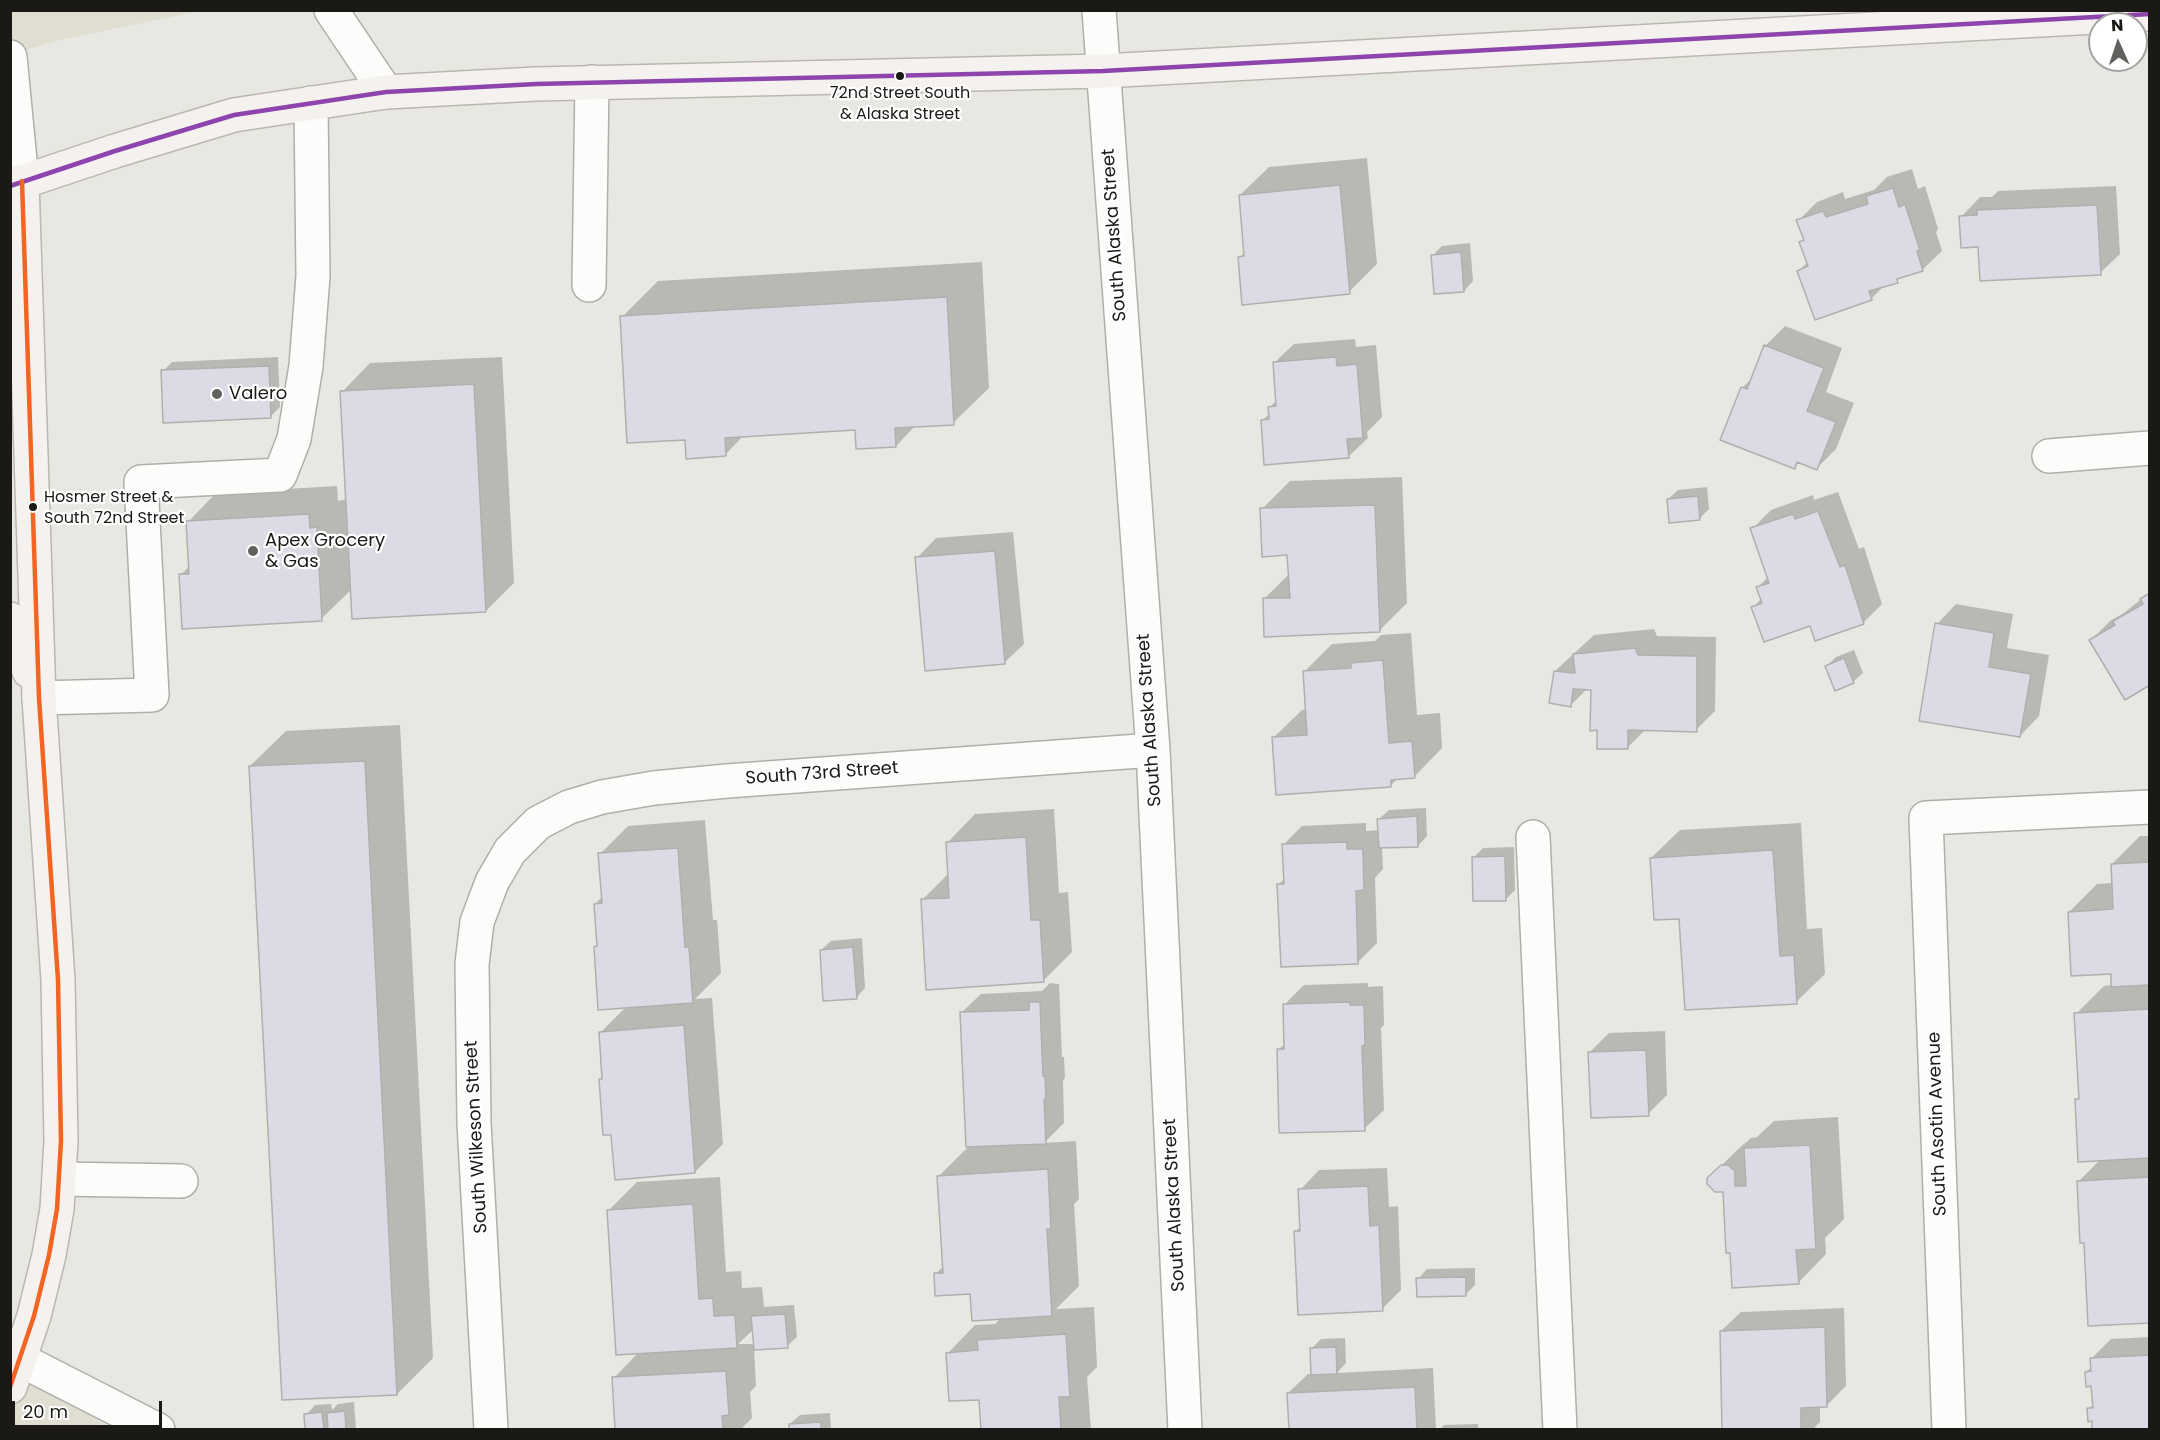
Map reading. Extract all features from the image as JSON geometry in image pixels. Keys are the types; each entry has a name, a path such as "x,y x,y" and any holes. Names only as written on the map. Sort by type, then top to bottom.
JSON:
{"main road":[{"path":"14,1369 49,1256 57,1209 61,1141 58,980 39,698 16,183 234,115 386,92 592,82 1103,70 2150,14"},
{"path":"10,619 39,698"}],"street":[{"path":"332,10 386,92"},
{"name":"South Alaska Street","path":"1099,10 1153,750 1185,1430"},
{"path":"10,57 16,183"},
{"path":"589,285 592,82"},
{"path":"39,698 152,695 141,482 280,475 294,439 306,366 313,276 311,103"},
{"path":"2049,456 2150,448"},
{"name":"South 73rd Street","path":"510,851 538,823 569,807 602,796 727,781 1153,750"},
{"name":"South Asotin Avenue","path":"1949,1430 1926,818 2150,807"},
{"path":"1533,837 1560,1430"},
{"name":"South Wilkeson Street","path":"491,1430 474,1123 472,964 477,922 492,882 510,851"},
{"path":"59,1179 181,1181"},
{"path":"14,1369 158,1430"}],"shaded area":[{"path":"11,11 200,11 60,40 11,54"},
{"path":"21,1360 108,1429 11,1429 10,1387"}],"building":[{"path":"1340,185 1350,294 1242,305 1238,257 1244,256 1239,195"},
{"path":"1893,188 1899,207 1905,204 1920,250 1917,251 1923,271 1897,279 1898,283 1869,291 1872,300 1815,320 1797,271 1808,266 1799,242 1804,240 1796,220 1823,211 1826,217 1868,204 1866,196"},
{"path":"2097,205 2101,275 1980,281 1978,247 1961,248 1959,216 1977,215 1977,210"},
{"path":"1461,252 1464,292 1434,294 1431,255"},
{"path":"947,297 954,425 895,428 896,447 856,449 855,430 725,438 726,456 686,459 685,440 627,443 620,316"},
{"path":"1764,345 1824,368 1807,411 1836,422 1817,470 1797,462 1795,469 1720,440 1741,387 1747,389"},
{"path":"1336,357 1337,366 1357,364 1363,438 1347,439 1349,458 1264,465 1261,420 1269,419 1268,407 1276,406 1273,362"},
{"path":"269,366 271,418 163,423 161,370"},
{"path":"474,384 486,612 352,619 340,391"},
{"path":"1698,496 1700,520 1669,523 1667,499"},
{"path":"1375,505 1380,632 1264,637 1263,598 1290,598 1287,555 1262,557 1260,508"},
{"path":"1818,511 1840,567 1845,565 1864,624 1815,641 1810,626 1764,642 1751,607 1762,603 1756,587 1769,583 1750,528 1793,514 1795,519"},
{"name":"Apex Grocery & Gas","path":"309,514 310,528 317,527 322,621 182,629 179,574 189,574 186,521"},
{"path":"995,551 1005,664 925,671 915,557"},
{"path":"2150,593 2150,685 2125,700 2089,640 2115,625 2113,621 2143,604 2140,599"},
{"path":"1935,623 1994,633 1989,667 2031,674 2020,737 1919,721"},
{"path":"1635,648 1638,655 1697,656 1697,732 1628,730 1628,749 1597,749 1597,730 1590,731 1591,690 1573,689 1571,707 1549,703 1554,671 1575,673 1573,654"},
{"path":"1844,658 1854,683 1835,691 1825,666"},
{"path":"1383,660 1389,743 1412,741 1415,778 1391,780 1391,787 1276,795 1272,737 1307,735 1303,671 1351,668 1351,663"},
{"path":"365,761 397,1395 282,1400 249,766"},
{"path":"1417,816 1418,847 1379,848 1377,819"},
{"path":"1026,837 1031,920 1040,920 1044,982 926,990 921,899 949,898 946,842"},
{"path":"1347,842 1347,849 1363,849 1364,890 1356,891 1358,964 1281,967 1277,884 1284,884 1282,844"},
{"path":"678,848 685,947 689,947 693,1003 598,1010 594,904 602,903 598,853"},
{"path":"1773,850 1780,956 1794,955 1797,1004 1685,1010 1679,919 1654,920 1650,858"},
{"path":"1505,856 1506,901 1473,901 1472,857"},
{"path":"2150,862 2150,985 2111,987 2111,974 2071,976 2068,912 2113,909 2111,864"},
{"path":"853,947 857,999 823,1001 820,950"},
{"path":"1029,1002 1040,1002 1046,1099 1044,1099 1046,1144 966,1147 960,1012 1029,1010"},
{"path":"1350,1002 1350,1005 1364,1005 1365,1045 1362,1046 1365,1131 1279,1133 1277,1049 1284,1049 1283,1004"},
{"path":"2150,1009 2150,1158 2078,1162 2075,1099 2079,1099 2074,1013"},
{"path":"684,1025 695,1173 615,1180 611,1135 603,1135 599,1079 602,1079 599,1032"},
{"path":"1646,1050 1649,1116 1591,1118 1588,1052"},
{"path":"1810,1145 1816,1249 1796,1250 1799,1284 1732,1288 1730,1253 1726,1253 1723,1192 1715,1192 1707,1184 1707,1178 1721,1165 1728,1165 1735,1171 1735,1186 1746,1186 1744,1148"},
{"path":"1048,1169 1051,1229 1047,1229 1052,1316 972,1321 970,1294 935,1296 934,1273 943,1273 937,1176"},
{"path":"2150,1177 2150,1323 2088,1326 2084,1243 2080,1243 2077,1181"},
{"path":"1368,1186 1370,1226 1379,1225 1383,1311 1298,1315 1294,1231 1300,1231 1298,1189"},
{"path":"693,1204 699,1299 713,1298 714,1316 735,1315 737,1348 616,1355 607,1210"},
{"path":"1466,1277 1466,1296 1417,1297 1416,1278"},
{"path":"785,1314 788,1348 754,1350 751,1316"},
{"path":"1825,1327 1827,1407 1801,1408 1801,1430 1722,1430 1720,1331"},
{"path":"1066,1334 1070,1397 1059,1397 1061,1430 981,1430 979,1400 949,1401 946,1353 978,1350 977,1340"},
{"path":"1336,1347 1337,1374 1311,1375 1310,1348"},
{"path":"2150,1355 2150,1430 2092,1430 2092,1421 2088,1422 2087,1408 2093,1408 2091,1386 2086,1387 2085,1372 2091,1371 2090,1358"},
{"path":"726,1371 729,1415 722,1416 723,1430 615,1430 612,1377"},
{"path":"1415,1387 1417,1430 1289,1430 1287,1393"},
{"path":"345,1411 346,1430 328,1430 327,1413"},
{"path":"322,1412 324,1430 305,1430 304,1414"},
{"path":"821,1422 821,1430 789,1430 789,1424"}],"transit line":[{"path":"10,186 234,115 386,92 536,84 1103,71 2150,14"},
{"path":"10,1387 34,1316 49,1255 57,1209 61,1141 58,980 39,698 22,181"}],"place":[{"name":"72nd Street South & Alaska Street","path":"900,76"},
{"name":"Valero","path":"217,394"},
{"name":"Hosmer Street & South 72nd Street","path":"33,507"},
{"name":"Apex Grocery & Gas","path":"253,551"}]}
